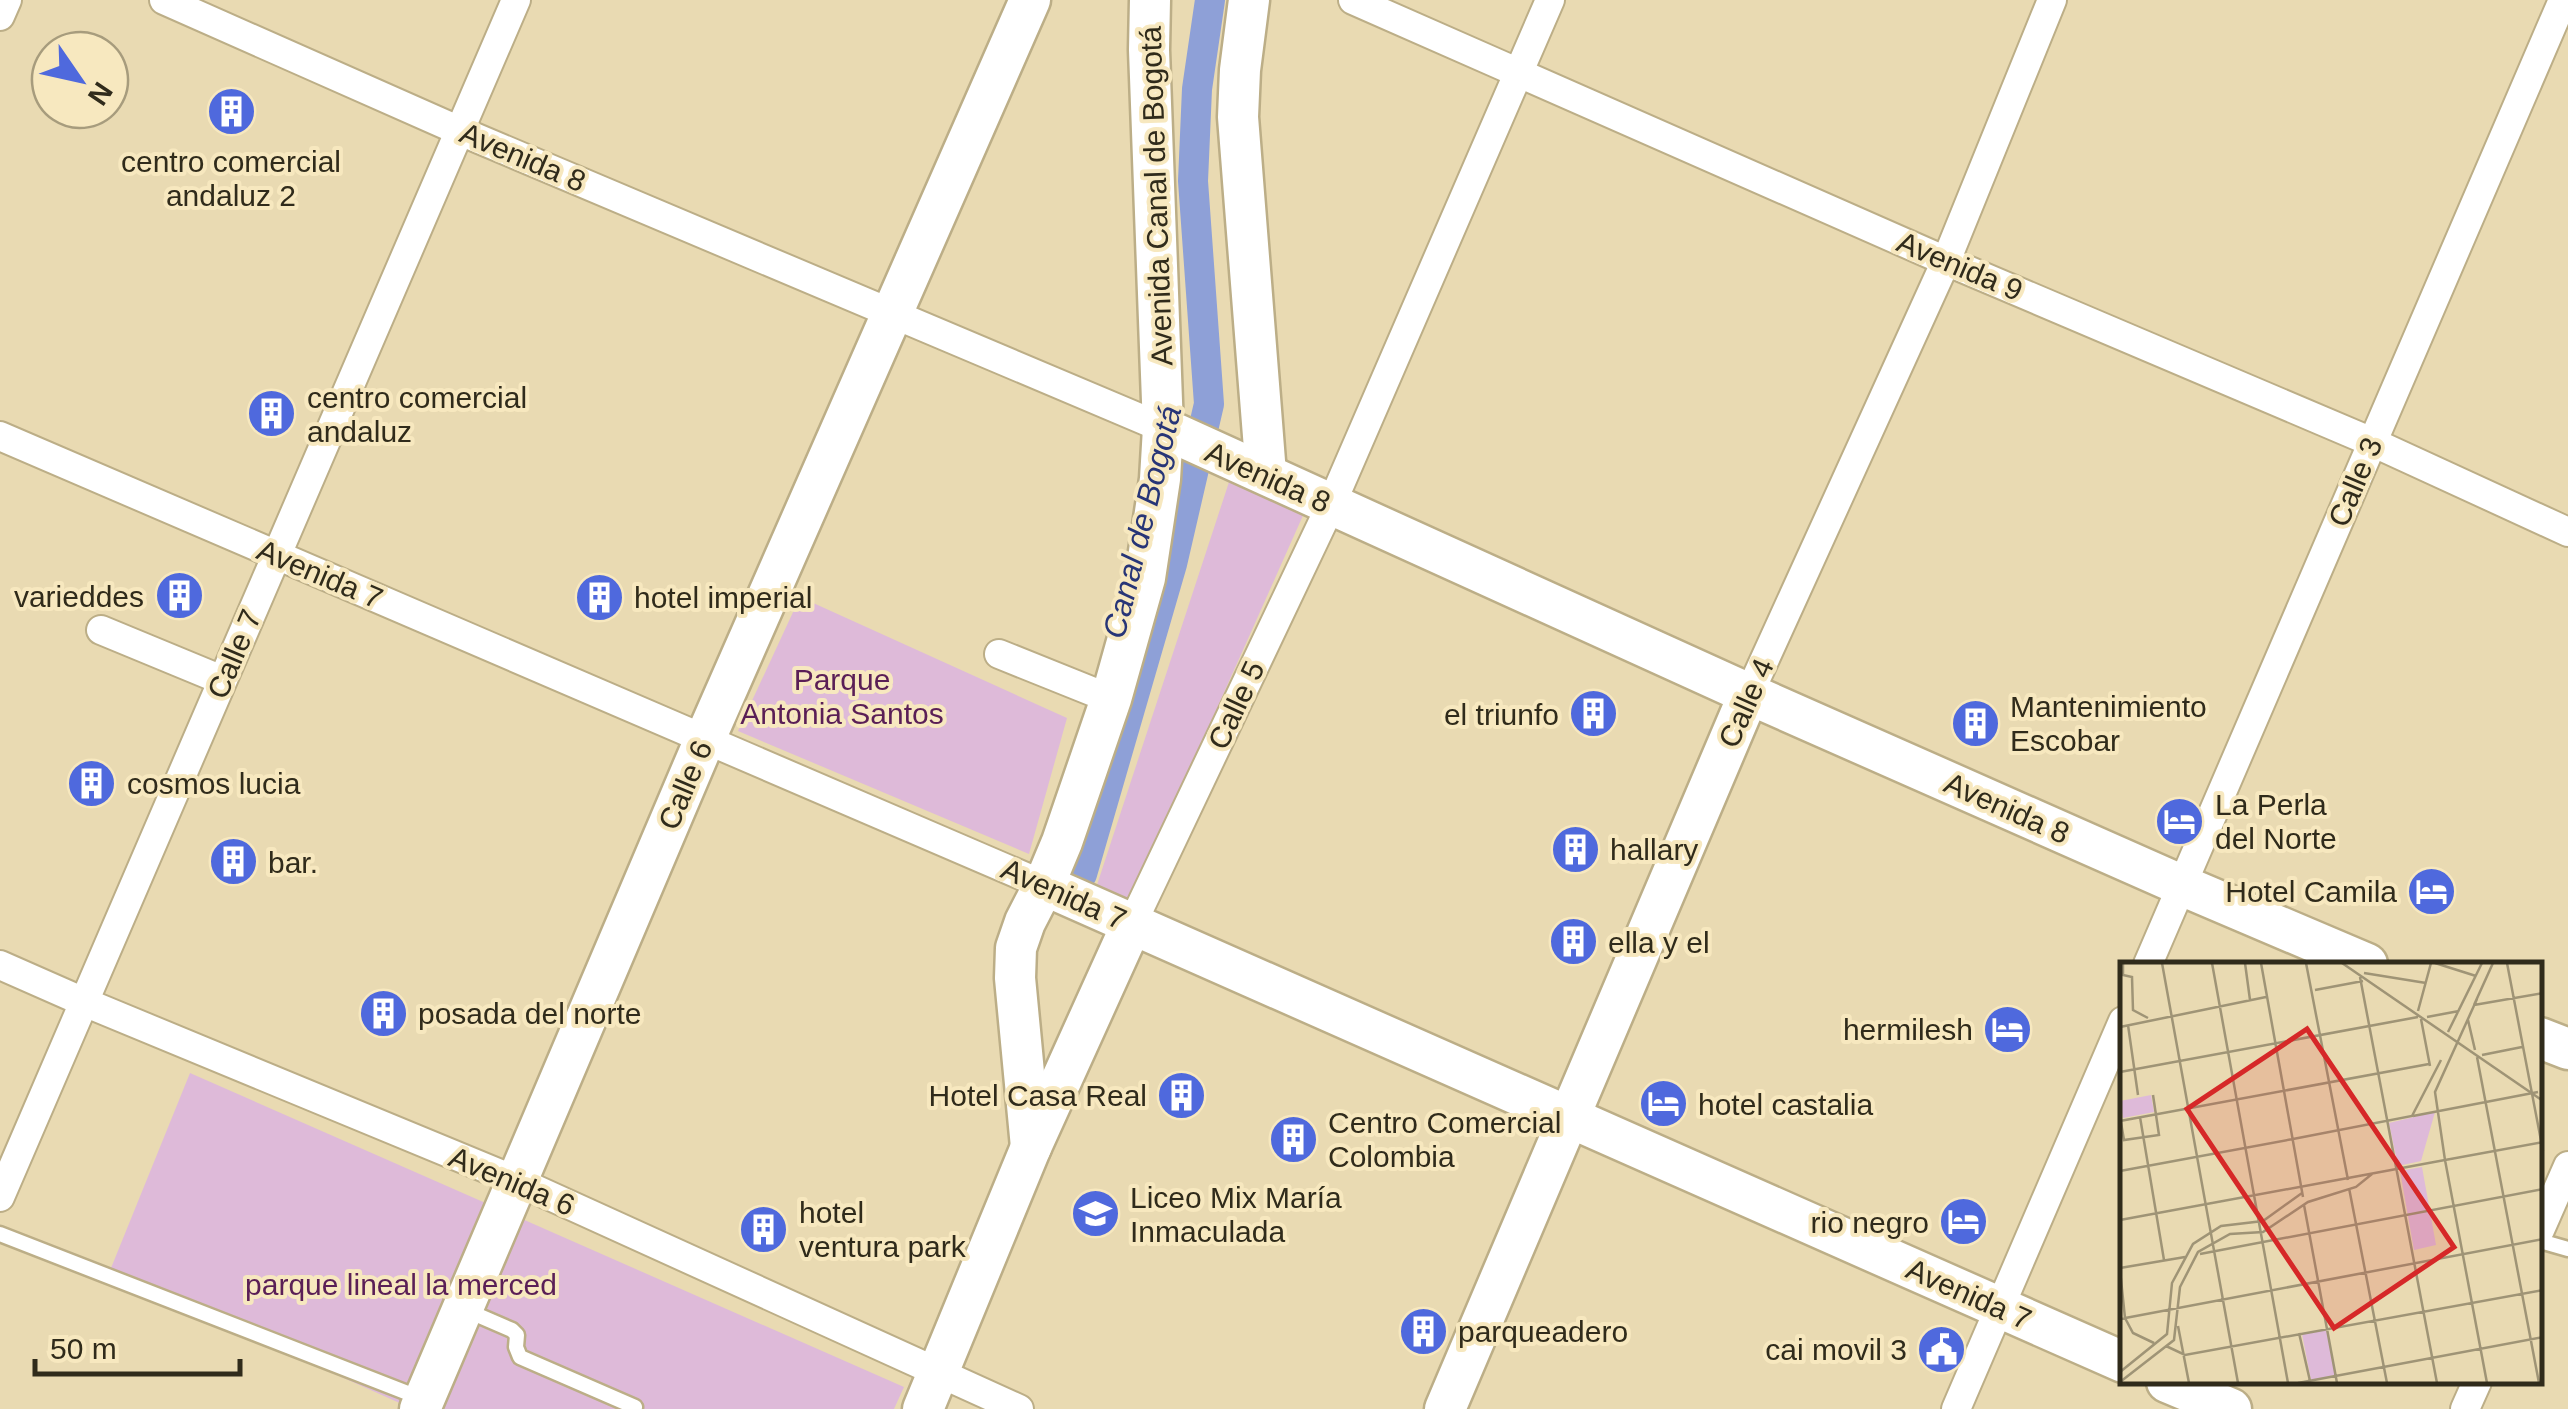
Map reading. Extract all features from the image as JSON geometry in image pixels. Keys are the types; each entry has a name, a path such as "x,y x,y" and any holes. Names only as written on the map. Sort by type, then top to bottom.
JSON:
{"main road":[{"name":"Calle 6","path":"422,1404 705,739 1030,0"},
{"name":"Avenida Canal de Bogotá","path":"1031,1147 1015,978 1016,948 1062,842 1111,699 1144,578 1160,478 1191,441 1149,50 1150,0"},
{"path":"1249,0 1238,117 1266,474"},
{"name":"Avenida 8","path":"1191,441 1750,694 2361,962"},
{"name":"Calle 4","path":"1445,1409 1750,694"},
{"name":"Avenida 7","path":"1044,886 2120,1361"},
{"name":"Calle 5","path":"930,1391 1031,1147 1132,924"},
{"path":"2543,1039 2568,1050"},
{"path":"2172,1384 2230,1409"}],"street":[{"path":"0,16 7,0"},
{"name":"Avenida 8","path":"164,0 1191,441"},
{"name":"Calle 7","path":"0,1197 516,0"},
{"name":"Avenida 9","path":"1353,0 1946,261 2372,442 2568,532"},
{"name":"Calle 5","path":"1132,924 1331,505 1550,0"},
{"name":"Calle 4","path":"1750,694 1946,261 2052,0"},
{"name":"Calle 3","path":"2149,962 2556,6"},
{"name":"Avenida 7","path":"0,436 1044,886"},
{"path":"101,630 222,680"},
{"path":"999,654 1111,699"},
{"name":"Avenida 6","path":"0,965 517,1181 930,1391 1019,1409"},
{"path":"1956,1409 2120,1028"},
{"path":"2543,1223 2568,1166"},
{"path":"2465,1409 2476,1384"}],"lane":[{"path":"0,1234 422,1404"},
{"path":"2543,1242 2568,1248"},
{"path":"462,1309 512,1330 517,1335 520,1357 635,1407"}],"green space":[{"path":"1230,479 1305,511 1131,901 1095,891"},
{"name":"Parque Antonia Santos","path":"800,597 1067,718 1029,854 738,731"},
{"name":"parque lineal la merced","path":"190,1073 904,1387 894,1409 413,1409 109,1273"}],"waterway":[{"name":"Canal de Bogotá","path":"1082,874 1172,564 1209,404 1193,181 1197,89 1210,0"}],"place":[{"name":"centro comercial andaluz 2","path":"231,112"},
{"name":"centro comercial andaluz","path":"272,414"},
{"name":"varieddes","path":"179,596"},
{"name":"hotel imperial","path":"599,597"},
{"name":"el triunfo","path":"1594,714"},
{"name":"Mantenimiento Escobar","path":"1975,723"},
{"name":"cosmos lucia","path":"92,783"},
{"name":"La Perla del Norte","path":"2180,821"},
{"name":"hallary","path":"1575,849"},
{"name":"bar.","path":"233,862"},
{"name":"Hotel Camila","path":"2432,891"},
{"name":"ella y el","path":"1573,942"},
{"name":"posada del norte","path":"383,1013"},
{"name":"hermilesh","path":"2008,1029"},
{"name":"Hotel Casa Real","path":"1182,1095"},
{"name":"hotel castalia","path":"1663,1104"},
{"name":"Centro Comercial Colombia","path":"1293,1139"},
{"name":"Liceo Mix María Inmaculada","path":"1095,1214"},
{"name":"rio negro","path":"1964,1222"},
{"name":"hotel ventura park","path":"764,1229"},
{"name":"parqueadero","path":"1423,1331"},
{"name":"cai movil 3","path":"1942,1349"}]}
